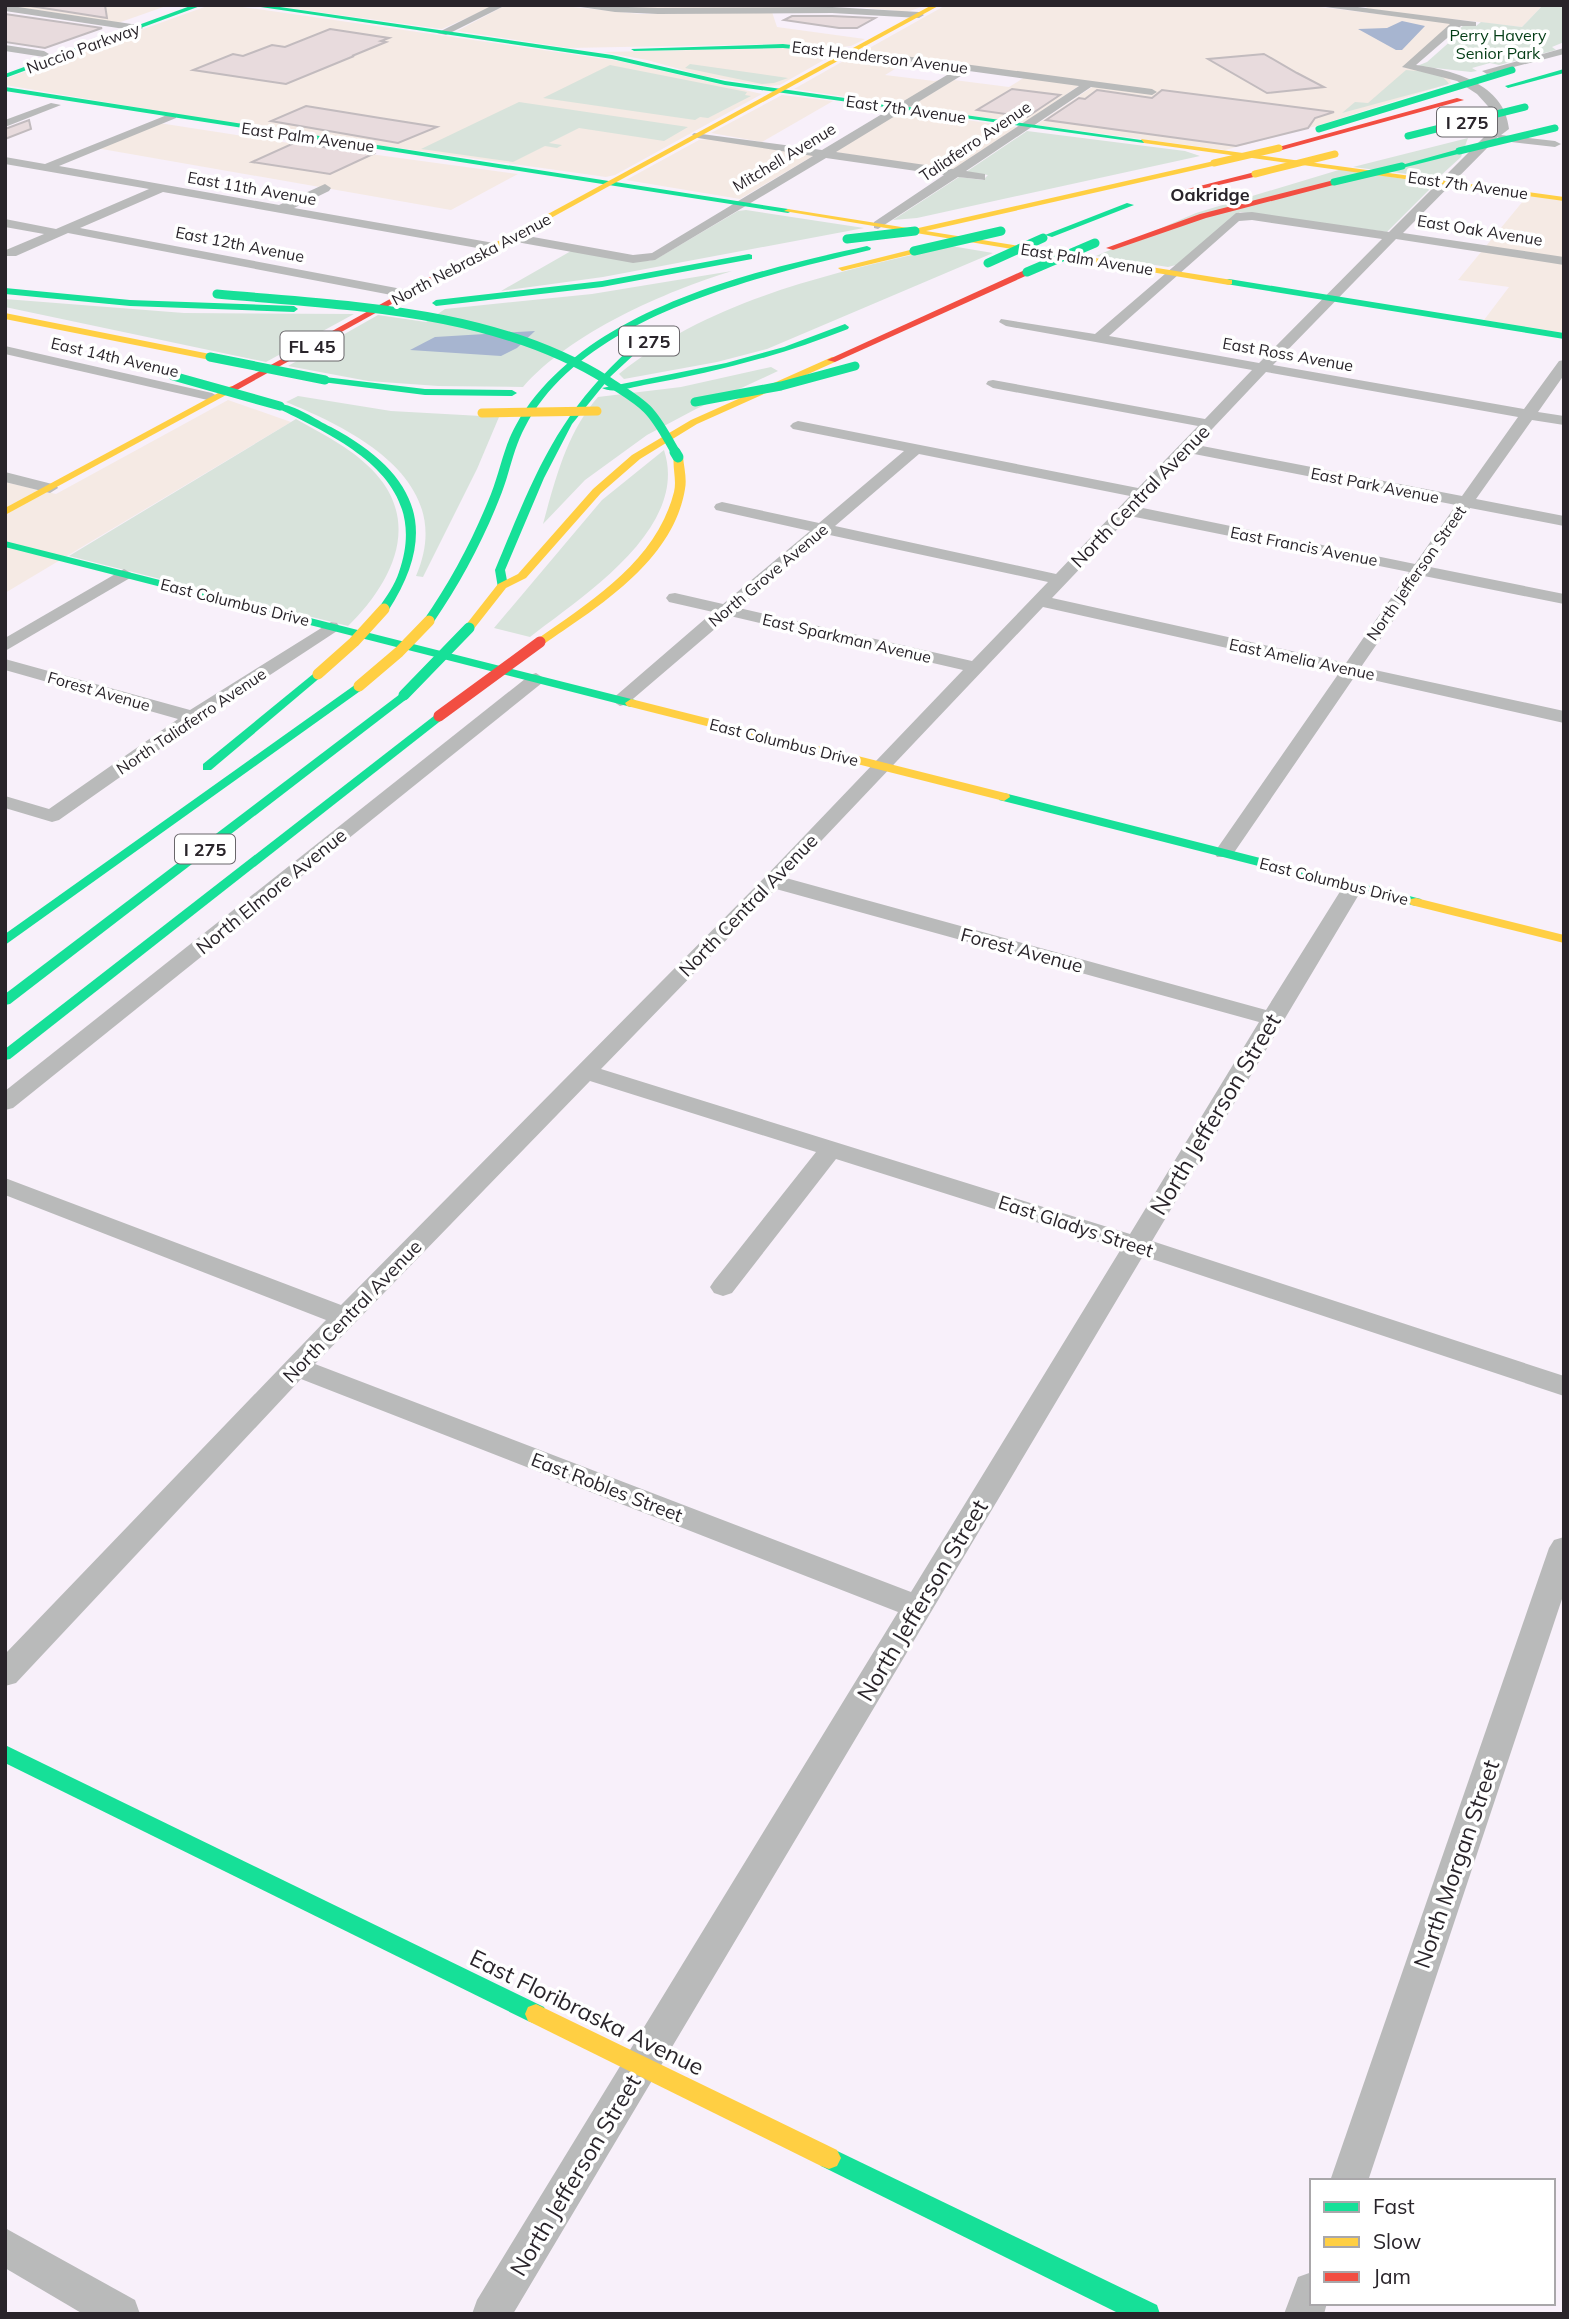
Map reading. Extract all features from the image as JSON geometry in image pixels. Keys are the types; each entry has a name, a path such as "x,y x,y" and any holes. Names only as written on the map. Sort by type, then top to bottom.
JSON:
{"main road":[{"name":"Nuccio Parkway","path":"5,76 181,5"},
{"name":"Nuccio Parkway","path":"5,68 200,5"},
{"name":"East 7th Avenue","path":"251,5 627,59 708,80 780,91 1564,199"},
{"name":"North Nebraska Avenue","path":"5,512 937,5"},
{"name":"East Henderson Avenue","path":"564,50 783,46 852,52"},
{"path":"1520,92 1564,59"},
{"name":"I 275","path":"1402,138 1520,92 1564,71"},
{"path":"1279,148 1319,129 1448,88 1520,92 1564,85"},
{"name":"East Palm Avenue","path":"5,89 166,119"},
{"name":"I 275","path":"5,941 359,685 399,652 429,621 452,589 477,536 523,420 567,370 626,329 684,302 774,270 891,242 915,231 1279,148 1460,100 1489,99 1520,92"},
{"name":"East Palm Avenue","path":"5,96 611,183 1564,335"},
{"path":"502,586 522,576 597,491 636,457 663,439 694,422 1027,272 1185,216 1275,197 1459,151 1558,133"},
{"path":"1167,195 1341,153"},
{"path":"982,266 1049,235 1145,200 1037,223"},
{"path":"741,297 807,277 1007,229"},
{"path":"788,250 847,239 915,231"},
{"path":"474,413 609,410 682,404 771,388 855,366 1055,275 1103,246"},
{"path":"5,291 130,303 294,309 436,303 602,284 762,255"},
{"path":"5,1056 439,716 615,586 653,547 670,521 680,494 681,467 678,457 665,428 654,413 630,392 589,368 535,345 466,326 413,316 163,288"},
{"path":"5,316 210,357 324,388 512,393 607,388 692,375 749,362 798,346 856,322"},
{"path":"43,324 64,333 305,393 324,388"},
{"path":"5,336 173,376 280,406 331,429 375,459 390,475 409,507 414,544 410,565 384,609 354,642 197,776"},
{"name":"I 275","path":"5,1001 404,695 469,628 502,586 500,570 568,417 609,369 648,342"},
{"name":"East Columbus Drive","path":"5,544 1564,939"},
{"path":"50,908 78,877 130,831"},
{"name":"East Floribraska Avenue","path":"5,1753 1148,2314"}],"street":[{"path":"442,33 501,5"},
{"path":"572,5 633,12 857,9 919,15"},
{"path":"1316,5 1359,8 1472,24"},
{"path":"5,8 131,26"},
{"path":"1460,22 1407,67 1467,76 1502,115 1503,129 1491,136"},
{"path":"5,48 44,54"},
{"path":"1491,136 1481,114 1457,82 1467,76 1564,51"},
{"name":"East Henderson Avenue","path":"852,52 1152,92"},
{"name":"Mitchell Avenue","path":"511,237 633,259 655,256 968,67"},
{"name":"Taliaferro Avenue","path":"878,225 1090,83"},
{"path":"5,124 55,105"},
{"path":"47,167 166,119"},
{"path":"1491,136 1558,133"},
{"path":"698,135 981,177"},
{"name":"North Central Avenue","path":"5,1674 296,1367 772,881 1263,367 1491,136"},
{"name":"East 11th Avenue","path":"5,160 494,247"},
{"path":"11,253 162,188"},
{"path":"281,209 325,188"},
{"name":"East Oak Avenue","path":"1175,273 1236,217 1252,216 1564,261"},
{"name":"East 12th Avenue","path":"5,223 407,294"},
{"path":"1098,338 1175,273"},
{"name":"East Ross Avenue","path":"1006,322 1564,421"},
{"name":"East 14th Avenue","path":"5,350 216,397"},
{"name":"North Jefferson Street","path":"1224,853 1564,364"},
{"path":"993,384 1209,424"},
{"name":"East Francis Avenue","path":"798,426 916,449 1419,569 1564,599"},
{"name":"East Park Avenue","path":"1186,448 1564,521"},
{"name":"North Grove Avenue","path":"620,700 916,449"},
{"path":"5,477 50,488"},
{"path":"722,508 1060,580"},
{"path":"5,646 124,574"},
{"name":"East Sparkman Avenue","path":"675,598 977,668"},
{"name":"East Amelia Avenue","path":"1040,601 1564,717"},
{"name":"North Taliaferro Avenue","path":"5,802 52,816 331,627"},
{"name":"Forest Avenue","path":"5,664 193,718"},
{"name":"North Elmore Avenue","path":"5,1103 537,679"},
{"name":"Forest Avenue","path":"772,881 1273,1019"},
{"name":"North Jefferson Street","path":"491,2314 1353,886"},
{"name":"East Gladys Street","path":"586,1072 1137,1245 1564,1386"},
{"path":"723,1287 831,1149"},
{"path":"5,1186 345,1317"},
{"name":"East Robles Street","path":"296,1367 918,1607"},
{"name":"North Morgan Street","path":"1350,2179 1564,1548"},
{"path":"5,2247 121,2314"},
{"path":"1304,2314 1310,2297"}],"shaded area":[{"path":"5,5 169,5 118,23"},
{"path":"210,5 229,5 619,61 762,94 615,175 606,177 263,129 5,85 5,79 10,77"},
{"path":"267,5 496,5 442,29"},
{"path":"506,5 554,5 640,14 772,12 777,27 865,39 851,46 841,47 776,44 569,48 457,31"},
{"path":"588,5 927,5 907,12 858,7 636,10"},
{"path":"946,5 1303,5 1453,23 1403,67 1449,78 1451,83 1320,125 1225,150 1036,125 1092,87 1080,85 1024,123 909,107 954,80 1009,87 1025,77 864,51"},
{"path":"1369,5 1543,5 1522,27 1365,9"},
{"path":"788,48 836,53 780,85 768,86 704,76 647,60 603,52"},
{"path":"854,55 908,61 885,75 934,81 943,79 899,105 794,89"},
{"path":"782,95 833,101 762,142 711,133"},
{"path":"902,111 1017,127 953,170 835,152"},
{"path":"159,123 518,174 451,210 96,148"},
{"path":"709,139 813,156 740,199 626,180 699,140"},
{"path":"1528,195 1564,200 1564,333 1484,320 1509,287 1458,280"},
{"path":"228,400 291,422 5,593 5,482 56,494"}],"green space":[{"name":"Perry Havery Senior Park","path":"1543,5 1564,5 1564,42 1552,47 1556,50 1499,65 1490,63 1472,68 1477,71 1471,72 1417,66 1427,62 1462,31 1458,30 1464,25 1476,26 1481,22 1522,27"},
{"path":"690,64 788,78 762,84 685,68"},
{"path":"610,65 747,92 745,95 751,96 708,118 700,117 695,120 543,98"},
{"path":"1406,70 1436,74 1449,84 1342,113 1355,102 1368,103"},
{"path":"519,102 688,127 664,141 579,128 549,143 562,145 557,148 545,146 513,162 421,149"},
{"path":"1027,131 1185,151 1200,156 917,218 893,220 959,177 983,180 988,175 966,172"},
{"path":"1468,138 1461,157 1438,178 1353,167"},
{"path":"1342,169 1435,184 1387,232 1240,212 1176,265 1168,267 1096,256 1196,213"},
{"path":"738,211 864,228 603,277 501,291 571,251 649,261"},
{"path":"951,246 993,253 767,349 717,362 624,379 619,374 655,348 734,307 820,278"},
{"path":"732,271 678,290 620,316 566,349 523,387 438,386 368,381 288,366 378,315 426,322 445,309 592,294"},
{"path":"5,299 184,313 354,314 266,362 5,307"},
{"path":"771,367 778,371 647,435 585,480 543,524 570,441 598,397 681,387"},
{"path":"298,396 391,411 499,417 477,469 423,577 416,576 425,543 423,513 412,487 393,465 369,445 342,428 286,402"},
{"path":"296,419 368,465 390,494 397,514 395,554 387,574 377,592 348,626 69,556"},
{"path":"664,450 668,479 661,507 646,533 626,558 602,581 530,637 494,628 602,500"}],"water":[{"path":"1402,21 1425,26 1402,50 1396,50 1358,29 1387,28"},
{"path":"535,331 517,348 501,356 410,350 435,337"}],"building":[{"path":"24,5 105,5 107,18"},
{"path":"5,14 102,28 45,48 5,42"},
{"path":"792,16 875,18 857,28 839,28 784,20"},
{"path":"330,29 389,38 381,41 386,42 286,84 193,70 233,54 243,56 272,45 285,47"},
{"path":"1264,54 1324,87 1267,93 1208,59"},
{"path":"1012,89 1060,95 1027,117 977,110"},
{"path":"1097,90 1152,98 1162,90 1334,112 1315,118 1308,128 1236,146 1046,120 1079,98 1085,99"},
{"path":"306,106 437,127 398,143 271,121"},
{"path":"29,120 31,129 5,139 5,129"},
{"path":"294,143 373,154 330,174 252,162"}],"traffic: fast":[{"path":"5,76 200,5"},
{"path":"251,5 612,57 725,83 1144,141"},
{"path":"634,49 783,46 852,52"},
{"path":"1319,129 1512,70"},
{"path":"1508,86 1564,71"},
{"path":"5,89 788,211"},
{"path":"1408,136 1525,107"},
{"path":"1459,151 1555,128"},
{"path":"1402,166 1459,151"},
{"path":"1334,182 1402,166"},
{"path":"1049,235 1130,205"},
{"path":"847,239 915,231"},
{"path":"914,251 1001,231"},
{"path":"988,263 1043,238"},
{"path":"1027,272 1095,243"},
{"path":"429,621 476,541 524,420 553,382 590,351 632,325 677,303 725,285 867,248"},
{"path":"436,303 602,284 749,257"},
{"path":"1229,282 1564,336"},
{"path":"5,291 130,303 294,309"},
{"path":"217,294 375,309 484,329 536,345 583,366 642,404 658,422 678,457"},
{"path":"607,388 728,365 845,327"},
{"path":"502,586 500,570 539,478 567,424 607,374 634,350"},
{"path":"210,357 325,380"},
{"path":"695,402 781,386 855,366"},
{"path":"173,376 280,406"},
{"path":"325,380 425,392 512,393"},
{"path":"280,406 358,448 380,466 398,487 410,512 412,539 405,571 384,609"},
{"path":"5,544 631,703"},
{"path":"404,695 469,628"},
{"path":"207,767 318,674"},
{"path":"5,941 359,686"},
{"path":"5,1001 404,695"},
{"path":"5,1056 439,716"},
{"path":"1004,797 1416,902"},
{"path":"5,1753 536,2014"},
{"path":"829,2158 1148,2314"}],"traffic: slow":[{"path":"440,275 937,5"},
{"path":"1144,141 1564,199"},
{"path":"1214,163 1279,148"},
{"path":"1255,174 1335,154"},
{"path":"915,231 1214,163"},
{"path":"788,211 1229,282"},
{"path":"842,268 914,251"},
{"path":"5,316 210,357"},
{"path":"469,628 502,586 522,576 597,491 636,457 694,422 832,360"},
{"path":"5,512 234,388"},
{"path":"482,413 597,411"},
{"path":"540,642 605,596 644,559 660,538 680,489 678,457"},
{"path":"318,674 354,642 384,609"},
{"path":"359,686 399,652 429,621"},
{"path":"631,703 1004,797"},
{"path":"1416,902 1564,939"},
{"path":"536,2014 829,2158"}],"traffic: jam":[{"path":"1279,148 1460,100"},
{"path":"1184,191 1255,174"},
{"path":"1110,248 1203,216 1334,182"},
{"path":"832,360 1027,272"},
{"path":"234,388 440,275"},
{"path":"439,716 540,642"}],"district":[{"name":"Oakridge","path":"1210,194"}]}
